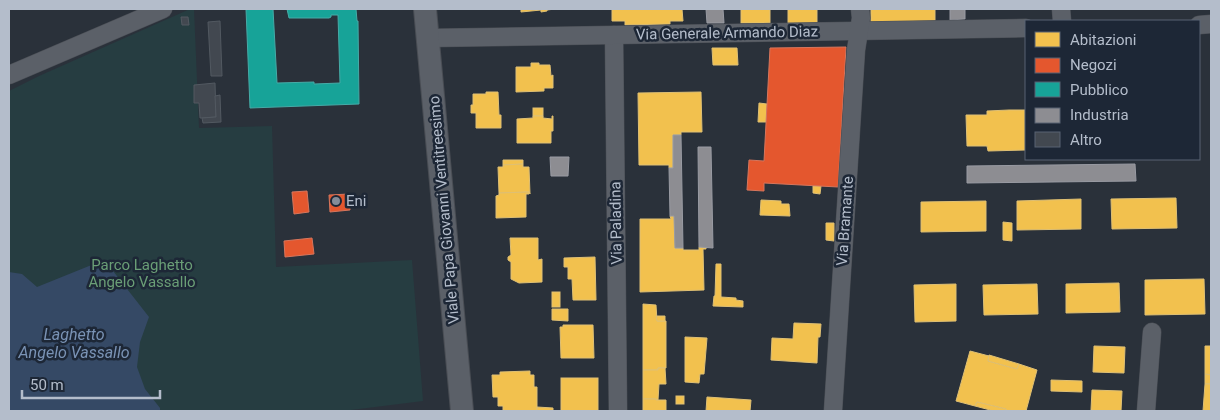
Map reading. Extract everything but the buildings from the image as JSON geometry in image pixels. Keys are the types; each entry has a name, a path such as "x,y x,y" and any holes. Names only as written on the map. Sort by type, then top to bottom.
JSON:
{"street":[{"path":"9,75 163,9"},
{"name":"Viale Papa Giovanni Ventitreesimo","path":"425,9 462,411"},
{"name":"Via Bramante","path":"833,411 856,50 861,18 860,9"},
{"name":"Via Generale Armando Diaz","path":"428,38 1025,28"},
{"name":"Via Paladina","path":"614,35 618,411"},
{"path":"1146,411 1152,332"}],"green space":[{"name":"Parco Laghetto Angelo Vassallo","path":"190,9 194,9 199,128 272,126 276,267 412,260 423,401 343,411 9,411 9,91"}],"water":[{"name":"Laghetto Angelo Vassallo","path":"94,264 113,271 149,317 140,342 137,367 145,389 160,408 160,411 9,411 9,272 22,274 37,287"}],"place":[{"name":"Eni","path":"336,201"}]}
